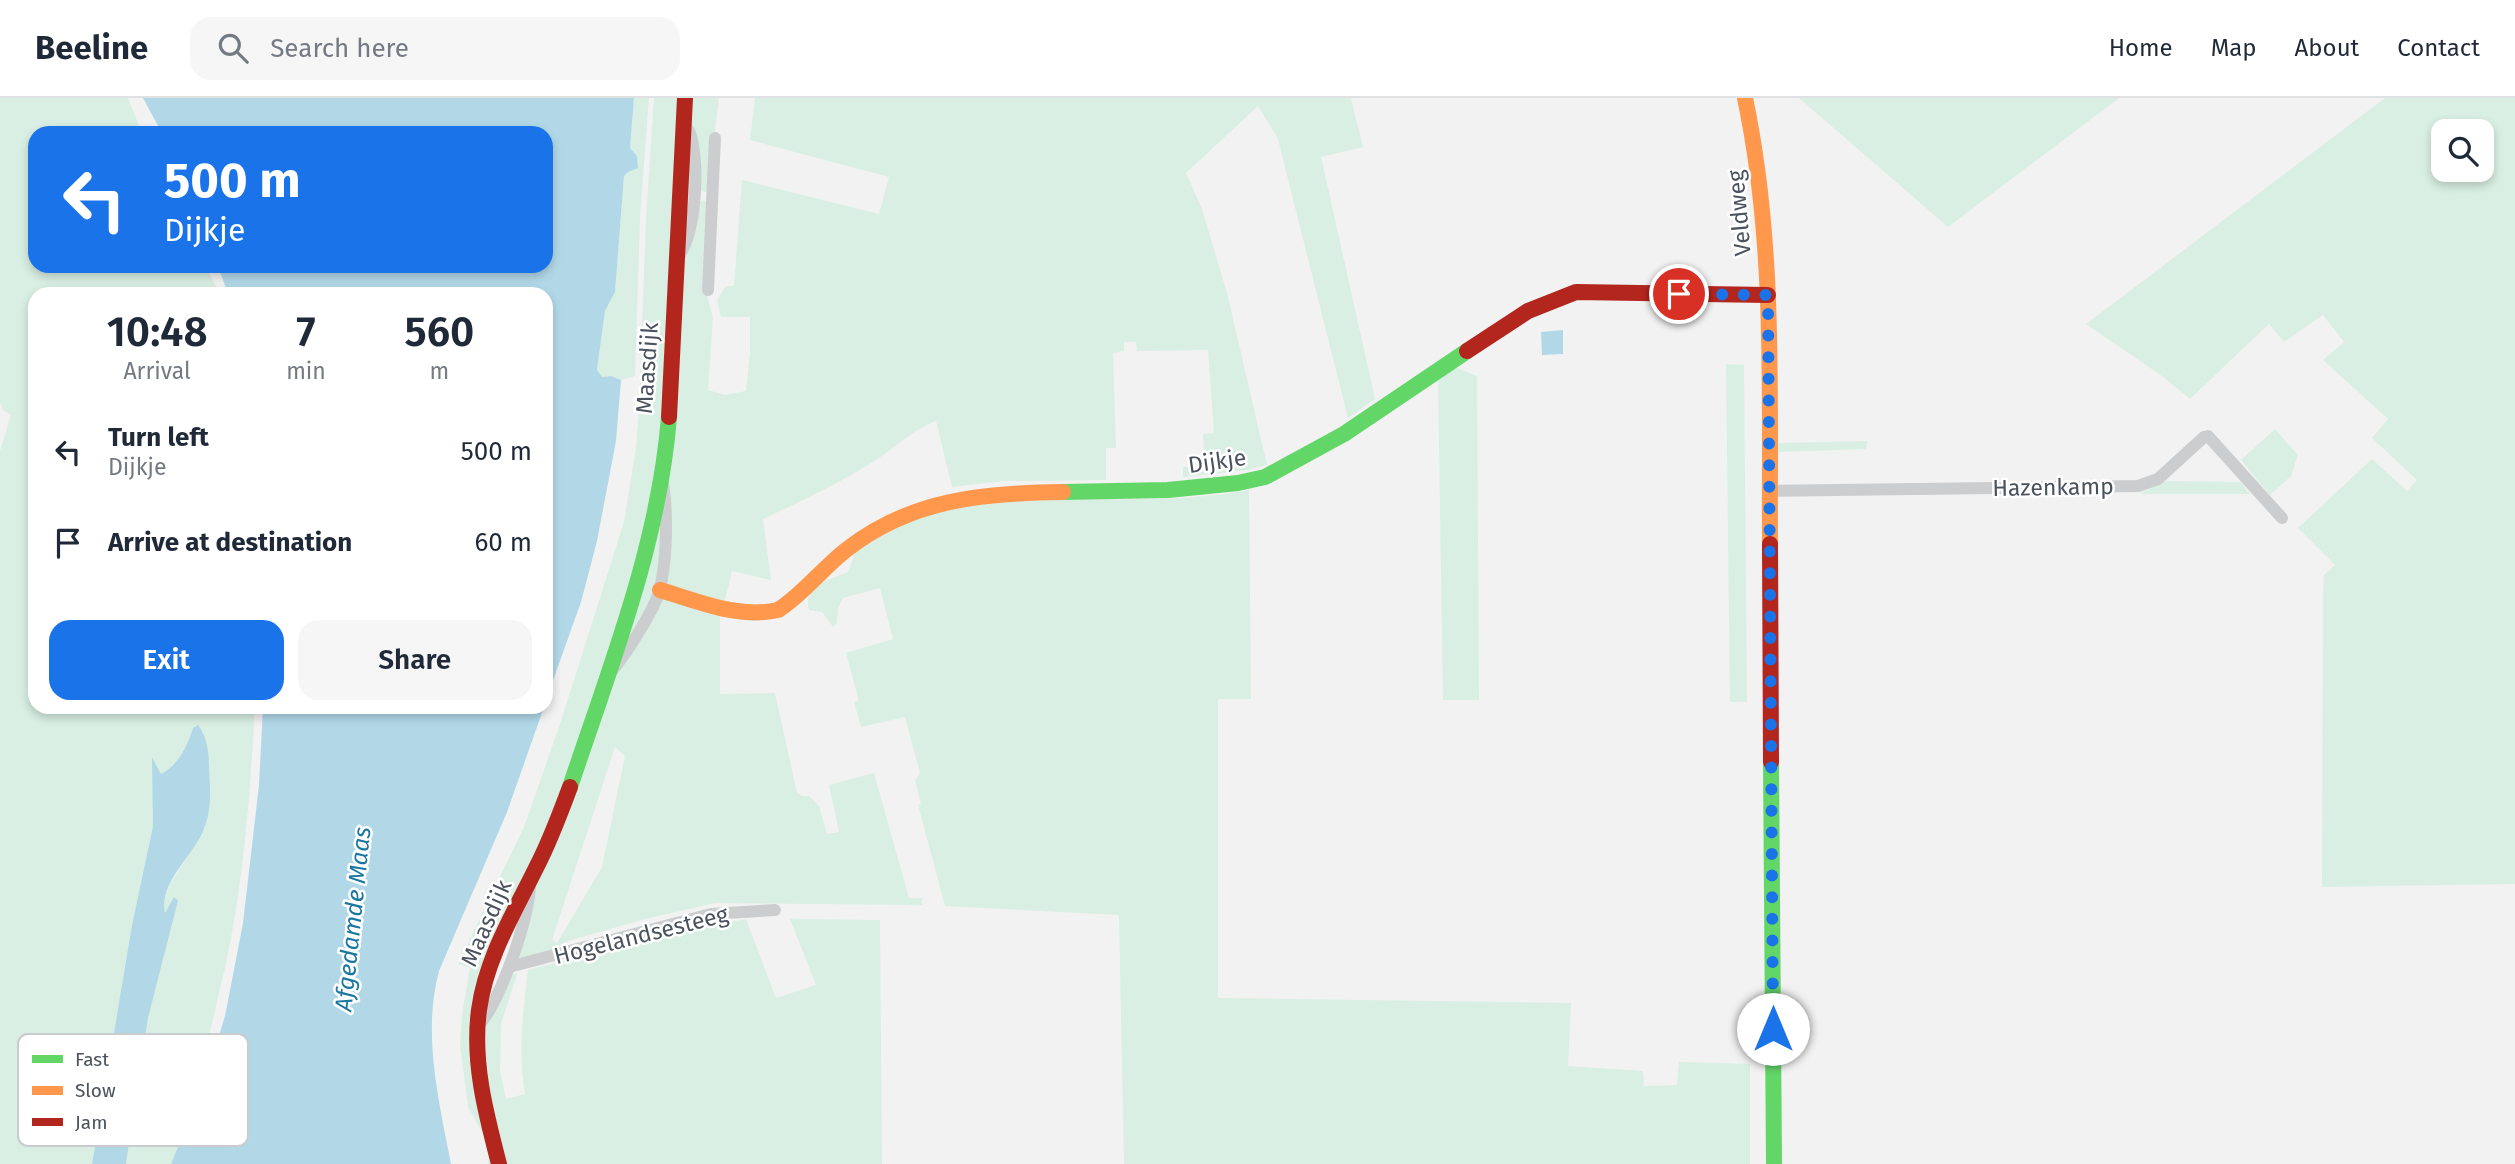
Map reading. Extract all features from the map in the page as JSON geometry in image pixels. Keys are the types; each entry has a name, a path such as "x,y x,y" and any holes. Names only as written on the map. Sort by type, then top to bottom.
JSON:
{"street":[{"name":"Maasdijk","path":"499,1164 479,1072 478,1026 482,989 489,961 553,830 606,677 646,544 661,478 671,374 685,98"},
{"name":"Veldweg","path":"1745,98 1764,206 1768,295 1774,1164"},
{"name":"Maasdijk","path":"675,261 684,251 696,197 691,134 682,122"},
{"path":"708,290 715,138"},
{"path":"696,197 712,197"},
{"name":"Dijkje","path":"660,590 750,613 779,610 846,547 865,533 901,514 929,506 984,495 1024,491 1164,491 1253,481 1272,474 1346,431 1522,314 1555,297 1576,292 1768,295"},
{"name":"Hazenkamp","path":"1769,491 2138,486 2158,479 2208,436 2282,518"},
{"name":"Maasdijk","path":"606,677 631,645 660,590 666,496 661,478"},
{"name":"Maasdijk","path":"478,1026 486,1017 509,967 531,895 530,880"},
{"name":"Hogelandsesteeg","path":"509,967 711,914 775,909"}],"green space":[{"path":"0,98 128,98 139,126 28,126 28,273 209,273 216,287 28,287 28,714 255,714 242,868 226,961 209,1034 146,1034 178,901 174,897 165,914 163,903 170,885 205,827 193,728 181,755 161,775 153,759 153,826 132,925 114,1034 18,1034 18,1146 95,1146 92,1164 0,1164 0,451 11,415 3,410 0,402"},
{"path":"634,98 649,98 640,217 635,376 621,380 611,376 602,377 597,371 605,311 615,292 624,176 628,172"},
{"path":"654,98 680,98 661,448 642,543 568,780 475,1011 495,1164 488,1164 490,1146 468,1107 460,1044 470,968 458,964 524,827 561,721 624,522 639,410 646,217"},
{"path":"689,98 719,98 705,192 700,191 687,116"},
{"path":"755,98 1351,98 1363,147 1321,157 1375,399 1348,418 1278,139 1258,106 1186,173 1202,209 1227,293 1267,465 1247,470 1183,477 1183,467 1205,465 1203,434 1214,433 1208,350 1137,351 1136,342 1124,342 1124,351 1113,353 1116,448 1106,448 1106,480 1005,481 952,487 936,421 912,433 849,476 763,519 771,580 732,571 724,604 668,585 666,479 679,264 698,202 704,200 708,204 704,295 707,295 713,318 708,390 725,395 746,391 750,353 750,317 721,317 717,300 726,286 734,286 742,180 879,214 889,177 750,140"},
{"path":"1799,98 2119,98 1948,227"},
{"path":"2385,98 2515,98 2515,884 2322,887 2323,594 2324,575 2335,565 2298,528 2372,459 2407,491 2417,480 2372,438 2388,419 2323,360 2344,342 2323,315 2284,342 2269,324 2190,399 2162,376 2086,324"},
{"path":"1726,364 1744,365 1747,702 1730,702"},
{"path":"1455,367 1477,376 1479,700 1443,700 1438,378"},
{"path":"2275,429 2298,455 2291,476 2270,495 2241,460"},
{"path":"1867,441 1866,449 1778,452 1778,443"},
{"path":"2166,481 2240,482 2250,494 2139,494"},
{"path":"1249,490 1251,699 1218,699 1218,998 1571,1003 1568,1066 1643,1071 1644,1086 1677,1085 1679,1062 1750,1064 1750,1164 1124,1164 1119,915 945,906 918,805 921,804 915,781 920,773 905,717 861,727 854,702 859,701 846,653 893,639 880,588 843,598 838,608 837,623 833,627 822,612 809,610 808,602 810,595 819,585 848,572 858,545 906,520 991,504 1163,499"},
{"path":"662,499 660,554 655,587 643,616 616,661"},
{"path":"662,599 720,609 720,694 775,693 797,793 809,796 819,806 827,834 839,832 829,785 874,773 909,898 922,898 922,905 715,903 568,941 551,952 514,963 535,880 610,682","holes":["615,747 625,756 602,867 557,943 552,940"]},
{"path":"746,919 776,998 816,985 790,919 880,920 882,1164 503,1164 487,1099 483,1027 506,980 516,973 501,1024 500,1070 506,1099 525,1094 522,1047 528,970 675,932"},
{"path":"129,1146 178,1146 171,1164 126,1164"}],"water":[{"path":"143,98 634,98 630,148 637,156 638,168 624,176 615,292 605,311 597,370 602,377 611,376 621,380 616,441 597,541 581,602 553,680 553,287 226,287 220,273 553,273 553,126 158,126"},
{"path":"1563,330 1563,354 1542,355 1541,332"},
{"name":"Afgedamde Maas","path":"263,714 542,714 507,812 439,971 434,995 434,1068 451,1164 171,1164 178,1146 248,1146 248,1034 219,1034 243,923 259,785"},
{"path":"198,725 208,750 209,811 200,837 167,890 165,913 174,897 178,901 146,1034 114,1034 132,925 153,826 152,757 161,774 167,770 181,755 193,728"},
{"path":"95,1146 129,1146 126,1164 92,1164"}],"traffic: fast":[{"path":"1063,492 1168,490 1238,483 1265,477 1344,434 1467,351"},
{"path":"570,787 644,558 664,464 669,417"},
{"path":"1771,762 1774,1164"}],"traffic: slow":[{"path":"1745,98 1755,153 1766,265 1770,377 1770,544"},
{"path":"660,590 733,611 778,610 795,598 846,550 896,520 949,502 976,497 1063,492"}],"traffic: jam":[{"path":"669,417 685,98"},
{"path":"1467,351 1528,311 1576,292 1768,295"},
{"path":"1770,544 1771,762"},
{"path":"499,1164 479,1068 479,1010 494,954 546,847 570,787"}],"route":[{"path":"1679,294 1768,295 1773,1029"}]}
